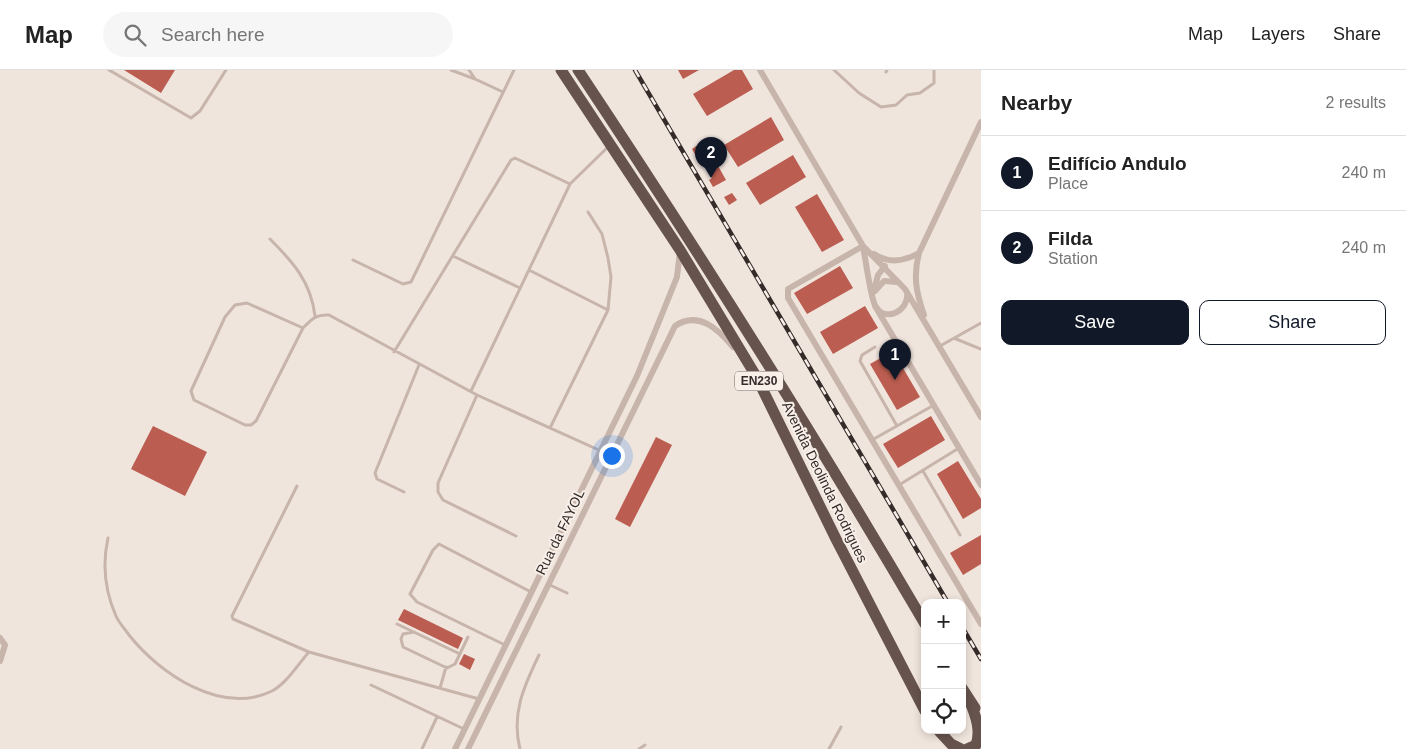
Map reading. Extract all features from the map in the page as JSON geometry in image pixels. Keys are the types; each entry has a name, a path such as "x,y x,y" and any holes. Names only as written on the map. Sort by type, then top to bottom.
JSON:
{"highway":[{"name":"Avenida Deolinda Rodrigues","path":"561,70 612,143 680,250 756,376 836,539 921,703"},
{"name":"Avenida Deolinda Rodrigues","path":"578,70 693,243 834,468 921,617"},
{"path":"963,689 981,718"},
{"path":"967,749 976,745 980,734 978,721 970,702"},
{"path":"939,734 946,749"},
{"path":"941,734 961,749"}],"street":[{"path":"761,71 863,246 903,286 981,417"},
{"path":"928,328 915,289 915,271 919,253 981,122"},
{"path":"863,246 880,258 894,261 908,259 919,253"},
{"path":"863,246 875,306 959,448 979,476 981,484"},
{"path":"863,246 788,289 788,298 981,624"},
{"name":"Rua da FAYOL","path":"455,749 637,376 677,278 680,250"},
{"path":"873,294 878,275 884,267 894,261"},
{"path":"873,294 879,284 884,281 896,281 903,286 906,304 899,312 888,314 875,306"},
{"name":"Rua da FAYOL","path":"468,749 675,326 689,320 700,321 717,329 756,376"},
{"path":"0,638 5,645 0,661"}],"lane":[{"path":"109,70 191,118 200,112 226,70"},
{"path":"451,70 503,92"},
{"path":"469,70 475,79"},
{"path":"353,260 403,284 410,282 514,70"},
{"path":"834,70 859,93 882,107 896,105 907,95 920,92 934,83 934,70"},
{"path":"471,391 570,184 612,143"},
{"path":"394,352 513,159 570,184"},
{"path":"550,428 608,310 611,278 608,258 602,234 588,212"},
{"path":"270,239 295,264 313,302 315,316"},
{"path":"453,256 520,288"},
{"path":"529,270 608,310"},
{"path":"303,328 247,303 235,305 225,317 191,391 194,400 245,425 251,425 256,421 303,328 315,316 329,315 394,352 477,395 601,451"},
{"path":"939,346 981,323"},
{"path":"956,338 981,349"},
{"path":"875,347 862,355 860,361 897,426"},
{"path":"404,492 377,479 375,473 419,365"},
{"path":"477,395 438,483 438,492 443,500 516,536"},
{"path":"872,440 934,405"},
{"path":"899,486 959,448"},
{"path":"923,471 960,535"},
{"path":"297,486 232,616 235,622 309,652 480,699"},
{"path":"108,538 104,557 104,577 116,617 139,647 174,676 191,686 222,696 244,697 261,695 274,690 309,652"},
{"path":"505,646 417,602 410,594 433,550 439,544 532,592"},
{"path":"549,584 567,593"},
{"path":"397,624 460,654"},
{"path":"414,632 403,634 400,639 403,647 446,668 453,666 468,637"},
{"path":"520,749 516,712 523,687 539,655"},
{"path":"440,688 446,668"},
{"path":"371,685 464,730"},
{"path":"422,749 438,717"},
{"path":"829,749 841,727"},
{"path":"639,749 645,745"}],"building":[{"path":"124,70 175,70 161,93"},
{"path":"678,70 699,70 683,79"},
{"path":"734,70 742,70 753,89 707,116 693,94"},
{"path":"771,117 784,140 738,167 724,145"},
{"path":"699,144 709,161 701,165 692,149"},
{"path":"793,155 806,177 760,205 746,183"},
{"path":"717,164 726,180 713,187 709,180 712,178 707,169"},
{"path":"732,193 737,200 729,205 724,197"},
{"path":"817,194 844,240 822,252 795,207"},
{"path":"840,266 853,288 807,314 794,293"},
{"path":"865,306 878,328 833,354 820,332"},
{"path":"893,351 920,397 897,410 870,364"},
{"path":"931,416 945,440 898,468 883,444"},
{"path":"153,426 207,452 185,496 131,469"},
{"path":"656,437 672,445 630,527 615,519"},
{"path":"958,461 981,499 981,508 963,519 937,474"},
{"path":"981,535 981,564 963,575 950,553"},
{"path":"404,609 463,638 458,649 398,620"},
{"path":"464,654 475,659 470,670 459,664"}],"railway":[{"path":"635,70 946,599"},
{"path":"966,634 981,659"}],"place":[{"name":"Filda","path":"711,178"},
{"name":"Edifício Andulo","path":"895,380"}]}
